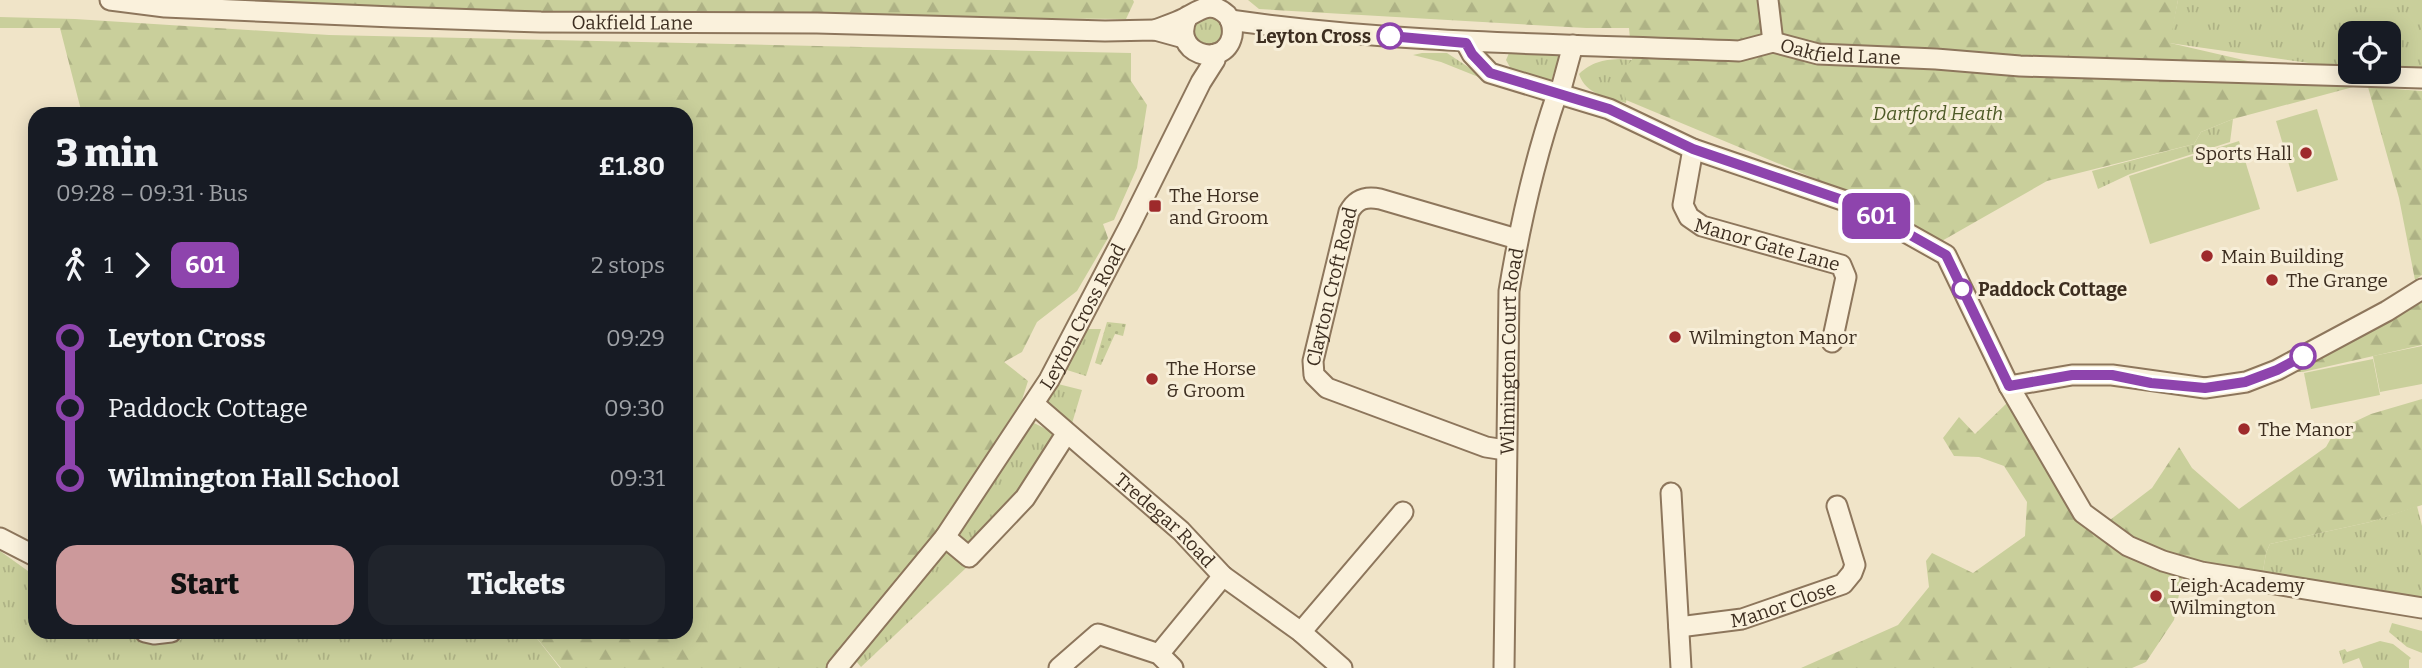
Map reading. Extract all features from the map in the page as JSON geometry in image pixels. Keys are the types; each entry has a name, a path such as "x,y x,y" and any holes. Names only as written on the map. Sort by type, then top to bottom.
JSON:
{"street":[{"name":"Oakfield Lane","path":"110,0 165,6 541,22 817,23 1105,31 1155,30 1188,16 1202,6 1210,6 1218,8 1230,29 1263,24 1466,43 1739,51 1773,42 1818,54 2020,66 2422,79"},
{"path":"1768,0 1773,42"},
{"path":"1188,16 1184,23 1200,82"},
{"path":"1214,54 1224,48 1230,29"},
{"name":"Oakfield Lane","path":"1155,30 1189,44 1200,54 1214,54"},
{"path":"1466,43 1472,54 1490,73 1609,109 1693,149 1857,205 1946,255 2009,386 2084,513 2127,546 2163,561 2201,572 2422,608"},
{"name":"Wilmington Court Road","path":"1504,668 1509,291 1517,239 1542,139 1561,89 1573,45"},
{"name":"Leyton Cross Road","path":"837,668 945,537 1034,404 1124,237 1200,82 1215,60 1214,54"},
{"name":"Manor Gate Lane","path":"1693,149 1683,205 1689,217 1702,226 1841,265 1846,278 1832,342"},
{"name":"Clayton Croft Road","path":"1505,450 1486,447 1327,388 1317,380 1313,370 1349,212 1359,201 1371,197 1380,199 1517,239"},
{"path":"2009,386 2072,375 2112,375 2151,383 2205,388 2245,382 2277,370 2422,289"},
{"name":"Tredegar Road","path":"1034,404 1181,531 1223,576 1301,632 1342,668"},
{"path":"945,537 969,557 1025,498 1066,434"},
{"path":"1671,493 1681,668"},
{"name":"Manor Close","path":"1679,627 1742,620 1843,584 1855,565 1837,506"},
{"path":"1301,632 1403,512"},
{"path":"0,538 28,552"},
{"path":"1059,668 1098,634 1166,661 1223,576"}],"green space":[{"path":"241,0 1134,2 1126,19 619,14 322,6"},
{"name":"Dartford Heath","path":"1248,0 2178,0 2170,43 2338,82 2338,84 2357,86 2233,119 2201,132 2194,144 2047,181 1940,242 1854,195 1626,100 1619,74 1632,60 1629,28 1586,28 1259,9"},
{"path":"2178,0 2422,0 2422,72 2401,71 2401,21 2338,21 2338,67 2169,43"},
{"path":"1205,14 1221,20 1225,31 1216,46 1196,45 1191,24"},
{"path":"0,17 75,19 329,35 1131,53 1131,81 1147,105 1137,168 1114,220 1103,224 1108,238 1077,291 1037,322 1022,352 1004,362 1028,381 1022,400 942,525 829,668 561,668 538,639 693,639 693,107 80,107 60,28 0,28"},
{"path":"1558,52 1562,55 1551,81 1512,71 1506,60 1509,53"},
{"path":"1447,53 1491,82 1441,62 1413,55"},
{"path":"1632,60 1626,103 1592,91 1579,74 1597,62"},
{"path":"2368,87 2422,91 2422,275 2415,280 2399,198"},
{"path":"2317,109 2338,180 2297,192 2276,121"},
{"path":"2233,119 2230,142 2130,174 2098,189 2092,171 2194,144 2201,132"},
{"path":"2239,141 2260,209 2150,244 2129,176"},
{"path":"2422,297 2422,345 2303,372 2290,372"},
{"path":"1107,322 1126,324 1123,336 1115,334 1101,365 1095,363"},
{"path":"1085,329 1101,329 1086,376 1067,370 1065,366"},
{"path":"2422,346 2422,384 2380,392 2373,356"},
{"path":"2373,359 2380,395 2311,409 2304,373"},
{"path":"1058,384 1082,390 1070,430 1054,414 1048,402 1051,390"},
{"path":"2422,399 2422,505 2370,522 2270,544 2262,577 2181,558 2143,543 2106,523 2152,488 2179,447 2192,468 2239,509 2326,447 2335,431 2371,414"},
{"path":"2008,402 2060,489 2183,574 2174,620 2146,662 2132,668 1801,668 1898,625 1929,587 1926,561 1932,553 1973,573 2025,536 2027,502 2004,466 1979,457 1954,456 1943,438 1959,417 1975,434"},
{"path":"1032,422 1055,436 1009,508 971,547 957,533"},
{"path":"2417,506 2422,526 2422,606 2262,577 2270,544 2370,522"},
{"path":"0,551 28,571 28,639 136,639 146,643 182,639 537,639 560,668 0,668"},
{"path":"943,551 952,551 967,567 861,667 856,661"},
{"path":"2392,623 2422,631 2422,653 2407,647 2389,632"},
{"path":"2380,641 2393,644 2411,658 2409,668 2363,668 2359,658 2343,664 2339,651 2345,649 2347,652"}],"bus line":[{"name":"601","path":"1390,36 1466,43 1472,54 1490,73 1609,109 1693,149 1857,205 1946,255 2009,386 2072,375 2112,375 2151,383 2205,388 2245,382 2277,370 2303,356"}],"place":[{"name":"Leyton Cross","path":"1390,36"},
{"name":"Sports Hall","path":"2306,153"},
{"name":"The Horse and Groom","path":"1155,206"},
{"name":"Main Building","path":"2207,256"},
{"name":"The Grange","path":"2272,280"},
{"name":"Paddock Cottage","path":"1962,289"},
{"name":"Wilmington Manor","path":"1675,337"},
{"name":"The Horse & Groom","path":"1152,379"},
{"name":"The Manor","path":"2244,429"},
{"name":"Leigh Academy Wilmington","path":"2156,596"}]}
